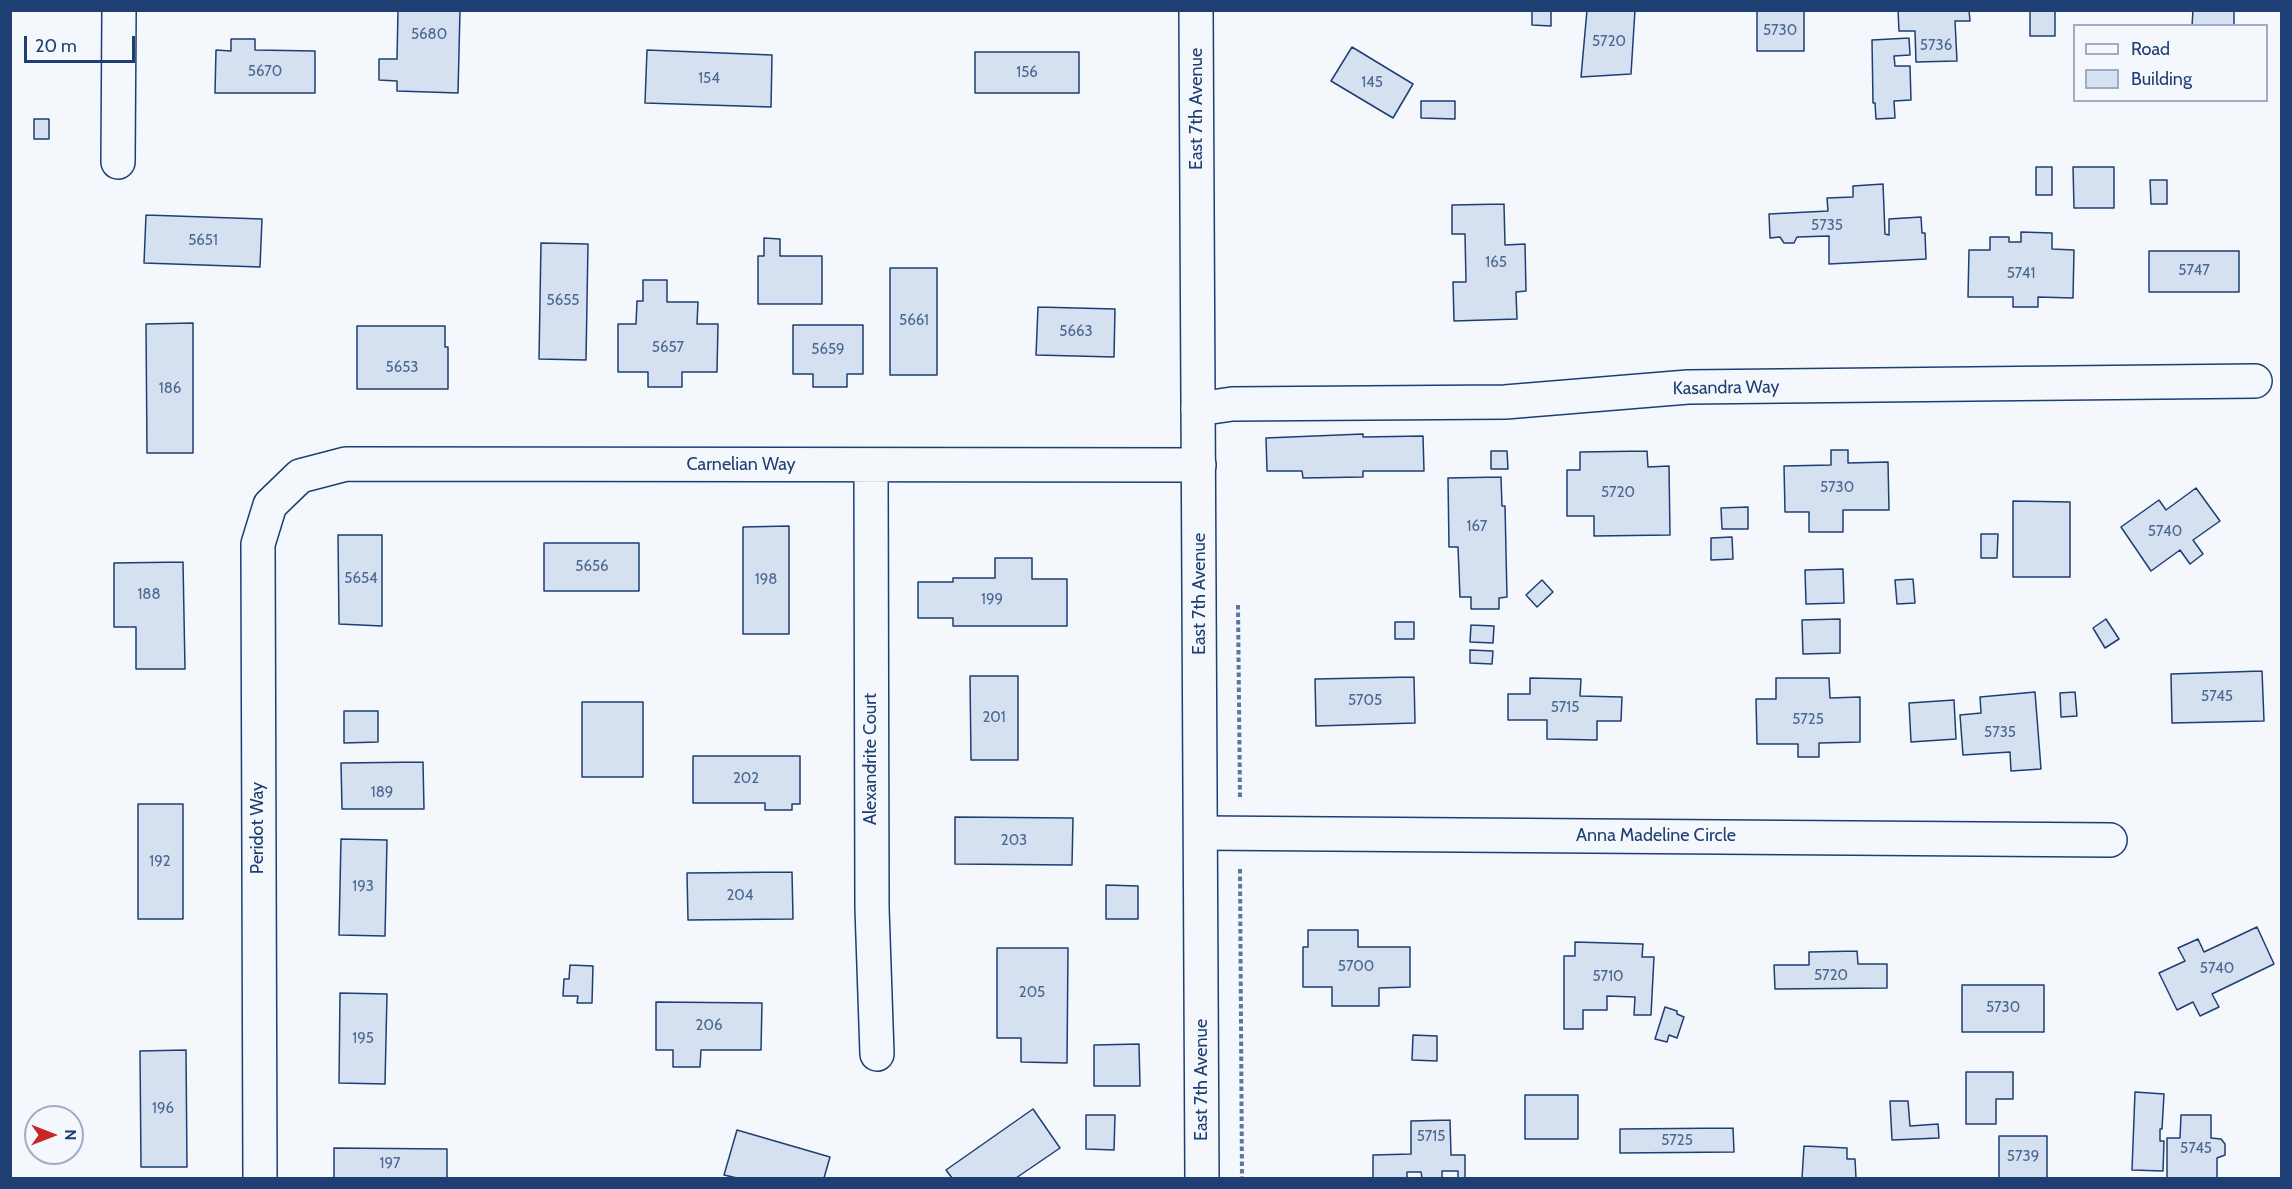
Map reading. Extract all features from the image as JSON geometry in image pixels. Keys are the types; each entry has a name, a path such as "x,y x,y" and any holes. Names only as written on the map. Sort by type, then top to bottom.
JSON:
{"street":[{"path":"118,162 119,10"},
{"name":"East 7th Avenue","path":"1196,10 1202,1179"},
{"name":"Kasandra Way","path":"1198,409 1232,404 1505,402 1688,387 2254,381"},
{"name":"Carnelian Way","path":"288,486 300,476 346,464 1199,465"},
{"name":"Alexandrite Court","path":"871,465 872,897 877,1054"},
{"name":"Peridot Way","path":"260,1179 258,544 270,505 288,486"},
{"name":"Anna Madeline Circle","path":"1201,833 2110,840"}],"building":[{"path":"398,10 460,10 458,93 397,91 397,81 379,80 379,59 397,59"},
{"path":"1532,10 1551,10 1551,26 1532,25"},
{"path":"1587,10 1635,10 1631,74 1581,77"},
{"path":"1757,10 1804,10 1804,51 1757,51"},
{"path":"1898,10 1969,10 1970,21 1955,21 1957,61 1916,62 1915,31 1899,31"},
{"path":"2030,10 2055,10 2055,36 2030,36"},
{"path":"2193,10 2234,10 2234,24 2192,24"},
{"path":"1909,38 1910,55 1894,56 1895,66 1910,66 1911,100 1894,101 1895,118 1876,119 1875,103 1873,103 1872,40"},
{"path":"231,39 255,39 255,50 315,51 315,93 215,93 216,50 231,51"},
{"path":"1352,47 1413,84 1393,118 1331,81"},
{"path":"647,50 772,55 771,107 645,103"},
{"path":"975,52 1079,52 1079,93 975,93"},
{"path":"1421,101 1455,101 1455,119 1421,118"},
{"path":"34,119 49,119 49,139 34,139"},
{"path":"2036,167 2052,167 2052,195 2036,195"},
{"path":"2073,167 2114,167 2114,208 2074,208"},
{"path":"2150,180 2167,180 2167,204 2151,204"},
{"path":"1883,184 1885,234 1889,235 1889,219 1921,217 1922,233 1925,233 1926,259 1829,264 1829,236 1797,237 1794,243 1784,243 1780,237 1770,238 1769,214 1828,211 1827,198 1853,197 1853,186"},
{"path":"1504,204 1505,245 1525,244 1526,291 1516,292 1517,319 1454,321 1453,282 1466,282 1465,234 1452,234 1452,205"},
{"path":"146,215 262,219 260,267 144,263"},
{"path":"2021,232 2052,233 2052,249 2074,250 2073,298 2038,297 2038,307 2013,307 2013,297 1968,297 1969,250 1990,250 1990,237 2009,237 2009,242 2021,242"},
{"path":"764,238 780,239 780,256 822,256 822,304 758,304 758,256 764,256"},
{"path":"541,243 588,244 586,360 539,359"},
{"path":"2149,251 2239,251 2239,292 2149,292"},
{"path":"890,268 937,268 937,375 890,375"},
{"path":"643,280 667,280 667,302 698,302 697,324 718,324 717,372 682,372 682,387 648,387 648,372 618,372 618,324 636,324 637,301 643,301"},
{"path":"1038,307 1115,309 1114,357 1036,355"},
{"path":"193,323 193,453 147,453 146,324"},
{"path":"793,325 863,325 863,374 847,374 847,387 813,387 813,374 793,374"},
{"path":"357,326 445,326 445,347 448,347 448,389 357,389"},
{"path":"1363,434 1363,437 1423,436 1424,471 1363,471 1363,477 1303,478 1302,471 1267,471 1266,438"},
{"path":"1831,450 1848,450 1848,463 1888,462 1889,510 1843,510 1843,532 1809,532 1809,512 1785,512 1784,466 1831,465"},
{"path":"1491,451 1507,451 1508,469 1491,469"},
{"path":"1647,451 1648,467 1669,466 1670,535 1594,536 1594,516 1567,516 1567,470 1580,470 1580,452"},
{"path":"1501,477 1502,506 1505,506 1507,597 1499,598 1499,609 1471,609 1471,597 1460,597 1458,547 1449,547 1448,478"},
{"path":"2196,488 2220,521 2193,540 2203,554 2190,564 2180,550 2151,571 2121,527 2159,500 2166,510"},
{"path":"2013,501 2070,502 2070,577 2013,577"},
{"path":"1748,507 1748,529 1722,529 1721,508"},
{"path":"789,526 789,634 743,634 743,527"},
{"path":"1981,534 1998,534 1997,558 1981,558"},
{"path":"338,535 382,535 382,626 339,624"},
{"path":"1732,537 1733,559 1711,560 1711,538"},
{"path":"544,543 639,543 639,591 544,591"},
{"path":"995,558 1032,558 1032,579 1067,579 1067,626 953,626 953,618 918,618 918,582 953,582 953,578 995,578"},
{"path":"183,562 185,669 136,669 136,627 114,627 114,563"},
{"path":"1843,569 1844,603 1806,604 1805,570"},
{"path":"1913,579 1915,603 1897,604 1895,580"},
{"path":"1542,580 1553,592 1537,607 1526,595"},
{"path":"1840,619 1840,653 1803,654 1802,620"},
{"path":"2106,619 2119,639 2105,648 2093,628"},
{"path":"1395,622 1414,622 1414,639 1395,639"},
{"path":"1471,625 1494,626 1493,643 1470,642"},
{"path":"1470,650 1493,651 1492,664 1470,663"},
{"path":"2262,671 2264,721 2172,723 2171,674"},
{"path":"970,676 1018,676 1018,760 971,760"},
{"path":"1414,677 1415,723 1316,726 1315,679"},
{"path":"1530,678 1581,679 1580,696 1622,697 1621,721 1597,721 1597,740 1547,739 1547,720 1508,720 1508,694 1530,694"},
{"path":"1776,678 1829,678 1830,698 1860,697 1860,742 1819,743 1819,757 1798,757 1798,744 1757,744 1756,699 1776,699"},
{"path":"2035,692 2041,769 2011,771 2010,752 1963,755 1960,715 1981,713 1980,697"},
{"path":"2075,692 2077,716 2061,717 2060,693"},
{"path":"1954,700 1956,739 1911,742 1909,703"},
{"path":"582,702 643,702 643,777 582,777"},
{"path":"344,711 378,711 378,742 344,743"},
{"path":"693,756 800,756 800,804 792,804 792,810 765,810 765,803 693,803"},
{"path":"423,762 424,809 342,809 341,763"},
{"path":"138,804 183,804 183,919 138,919"},
{"path":"955,817 1073,818 1072,865 955,864"},
{"path":"341,839 387,840 385,936 339,935"},
{"path":"792,872 793,919 688,920 687,873"},
{"path":"1106,885 1138,886 1138,919 1106,919"},
{"path":"2257,927 2274,964 2212,994 2219,1007 2200,1016 2193,1002 2177,1010 2159,973 2185,961 2178,948 2198,939 2204,952"},
{"path":"1308,930 1358,930 1358,947 1410,947 1410,987 1379,988 1379,1006 1332,1006 1332,987 1303,987 1303,947 1308,947"},
{"path":"1575,942 1643,944 1642,957 1654,957 1651,1015 1634,1015 1635,997 1607,996 1607,1010 1583,1010 1583,1029 1564,1029 1564,956 1575,956"},
{"path":"997,948 1068,948 1067,1063 1021,1062 1021,1038 997,1038"},
{"path":"1857,951 1858,964 1887,964 1887,988 1775,989 1774,965 1809,965 1809,952"},
{"path":"570,965 593,966 592,1003 577,1003 578,996 563,996 564,979 569,979"},
{"path":"1962,985 2044,985 2044,1032 1962,1032"},
{"path":"340,993 387,994 385,1084 339,1083"},
{"path":"656,1002 762,1003 761,1050 701,1050 700,1067 673,1067 673,1050 656,1050"},
{"path":"1665,1007 1677,1011 1677,1014 1684,1017 1677,1038 1669,1035 1667,1042 1655,1039"},
{"path":"1413,1035 1437,1036 1437,1061 1412,1060"},
{"path":"1139,1044 1140,1086 1094,1086 1094,1045"},
{"path":"186,1050 187,1167 141,1167 140,1051"},
{"path":"1966,1072 2013,1072 2013,1099 1996,1099 1996,1124 1966,1124"},
{"path":"2135,1092 2164,1094 2162,1129 2160,1129 2160,1141 2164,1141 2163,1171 2132,1170"},
{"path":"1525,1095 1578,1095 1578,1139 1525,1139"},
{"path":"1890,1101 1908,1101 1910,1126 1938,1124 1939,1138 1892,1140"},
{"path":"1033,1109 1060,1148 1016,1178 952,1178 946,1170"},
{"path":"1086,1115 1115,1115 1114,1150 1086,1149"},
{"path":"2181,1115 2211,1115 2211,1138 2221,1139 2225,1144 2225,1155 2217,1158 2217,1178 2167,1178 2167,1138 2180,1138"},
{"path":"1450,1120 1451,1155 1465,1155 1465,1178 1458,1178 1458,1171 1442,1171 1442,1178 1422,1178 1421,1172 1407,1172 1407,1178 1373,1178 1373,1155 1411,1154 1411,1121"},
{"path":"1733,1128 1734,1152 1620,1153 1620,1129"},
{"path":"737,1130 830,1157 824,1178 737,1178 724,1175"},
{"path":"1999,1136 2047,1136 2047,1178 1999,1178"},
{"path":"1804,1146 1847,1148 1847,1159 1855,1159 1856,1178 1802,1178"},
{"path":"334,1148 447,1149 447,1178 334,1178"}]}
